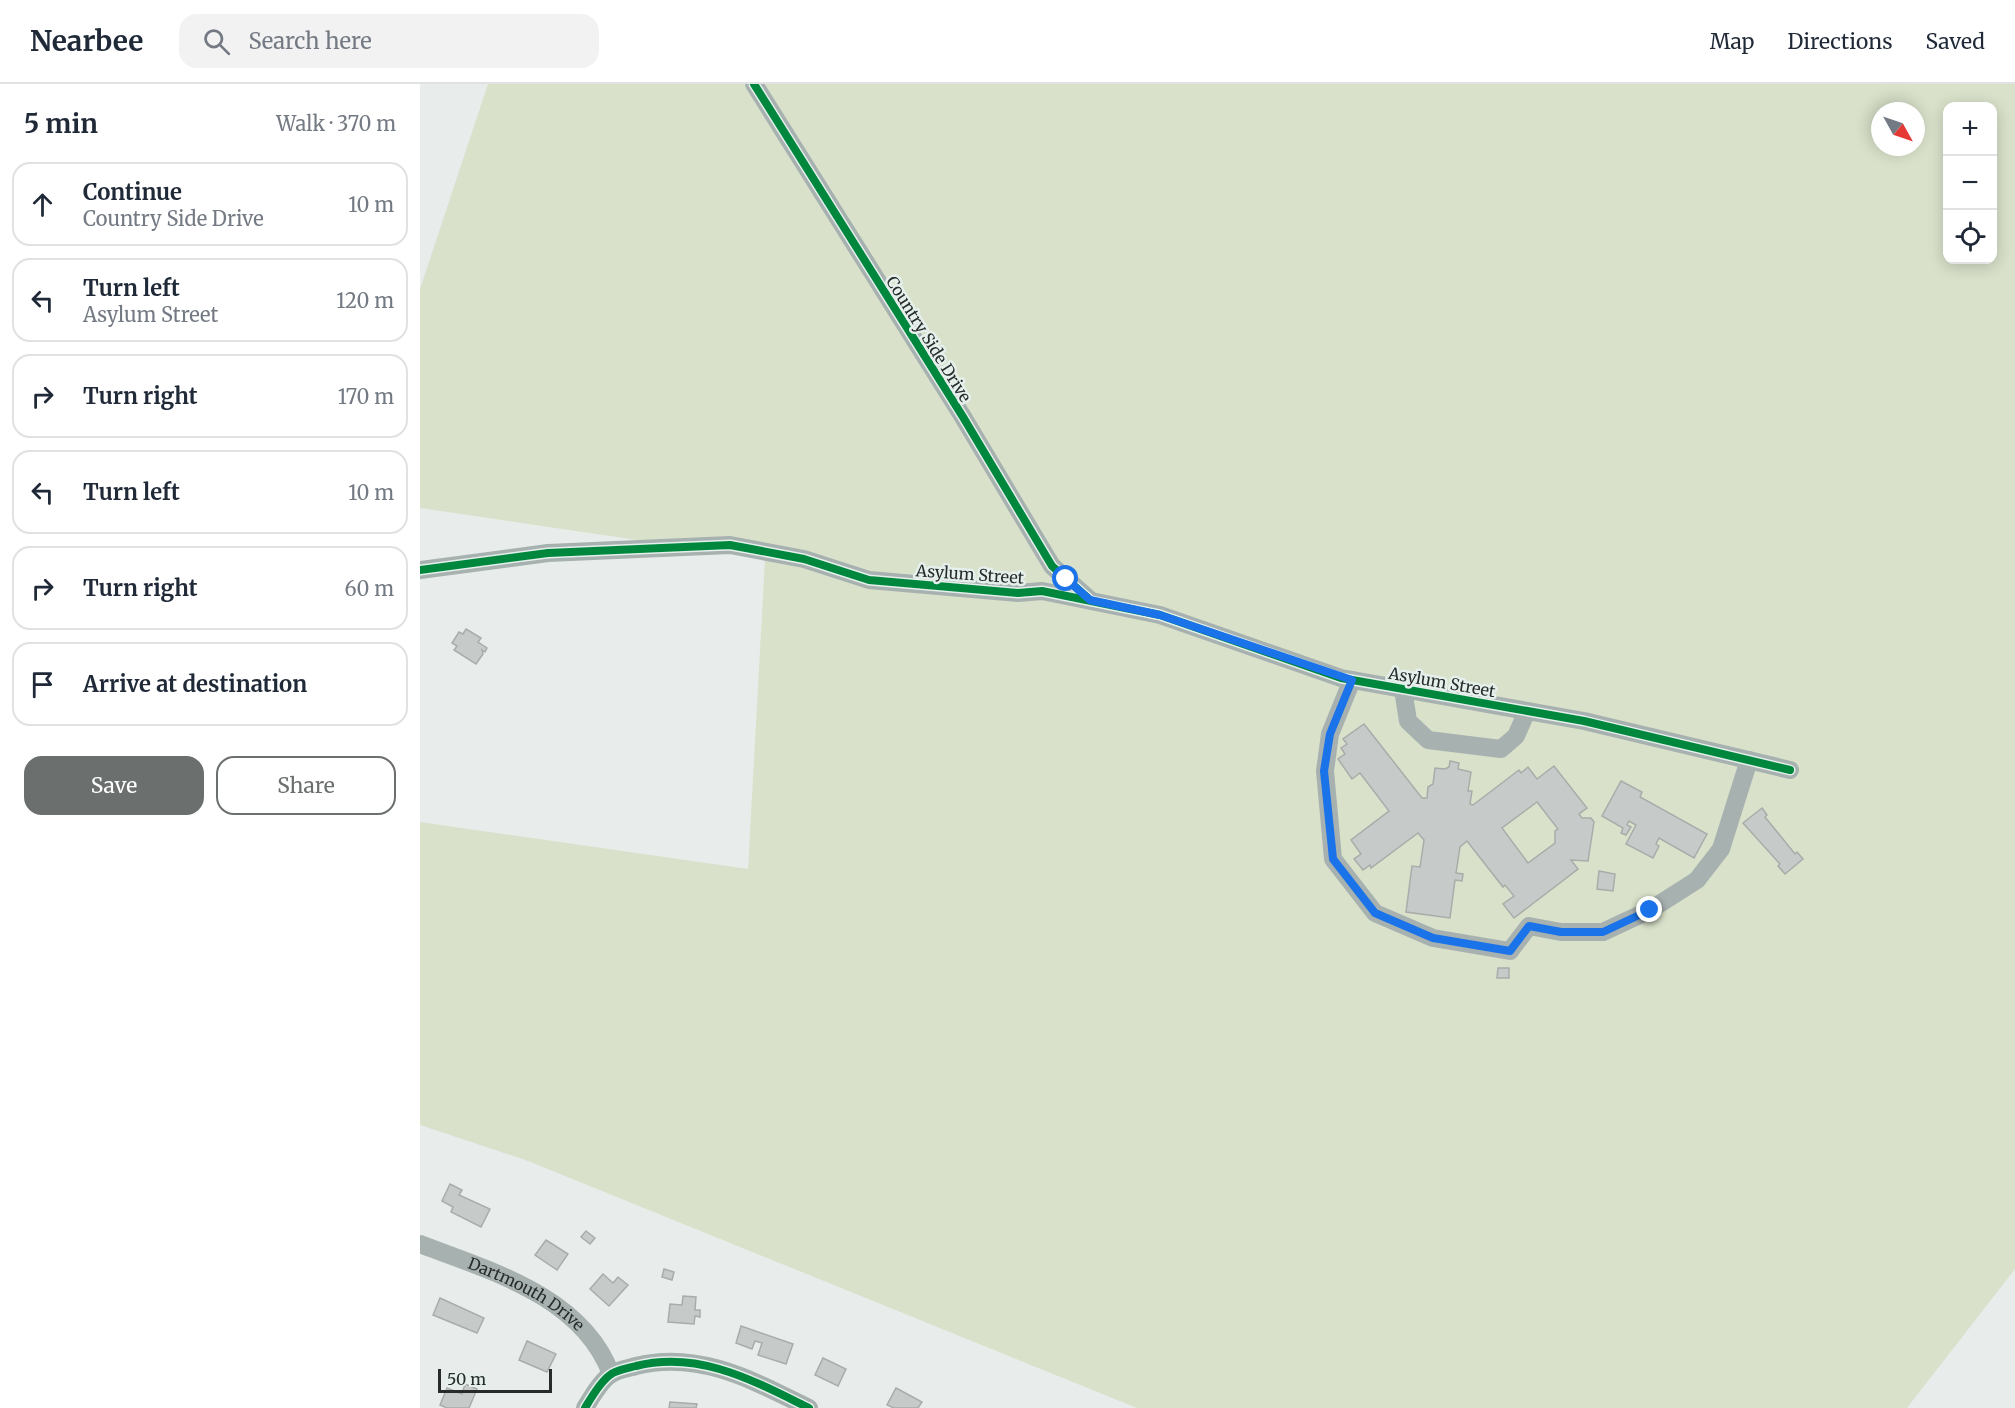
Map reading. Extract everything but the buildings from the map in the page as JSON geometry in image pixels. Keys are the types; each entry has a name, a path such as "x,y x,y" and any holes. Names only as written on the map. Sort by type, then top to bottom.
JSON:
{"street":[{"name":"Country Side Drive","path":"754,84 963,417 1052,566 1090,600"},
{"name":"Asylum Street","path":"420,570 548,553 730,545 804,559 869,580 999,592 1042,591 1090,600 1160,615 1352,680 1584,721 1790,770"},
{"path":"1042,591 1053,577 1052,566"},
{"path":"1352,680 1330,734 1324,771 1333,859 1375,913 1433,938 1510,951 1529,926 1561,932 1603,932 1650,910 1697,880 1721,849 1749,760"},
{"path":"1403,689 1408,721 1428,740 1502,749 1516,736 1527,711"},
{"name":"Dartmouth Drive","path":"420,1244 506,1277 548,1300 572,1319 598,1347 610,1374"},
{"path":"585,1408 610,1374 656,1362 697,1363 738,1375 809,1408"}],"green space":[{"path":"488,84 2015,84 2015,1269 1907,1408 1137,1408 528,1161 420,1125 420,822 748,869 765,559 420,508 420,289"}],"cycle path":[{"path":"754,84 963,417 1052,566 1090,600"},
{"path":"420,570 548,553 730,545 804,559 869,580 1018,593 1042,591 1160,615 1341,678 1584,721 1790,770"},
{"path":"585,1408 596,1390 610,1375 636,1366 659,1362 682,1362 726,1371 809,1408"}],"route":[{"path":"1066,579 1090,600 1160,615 1352,680 1330,734 1324,771 1333,859 1375,913 1433,938 1510,951 1529,926 1561,932 1603,932 1650,910"}]}
